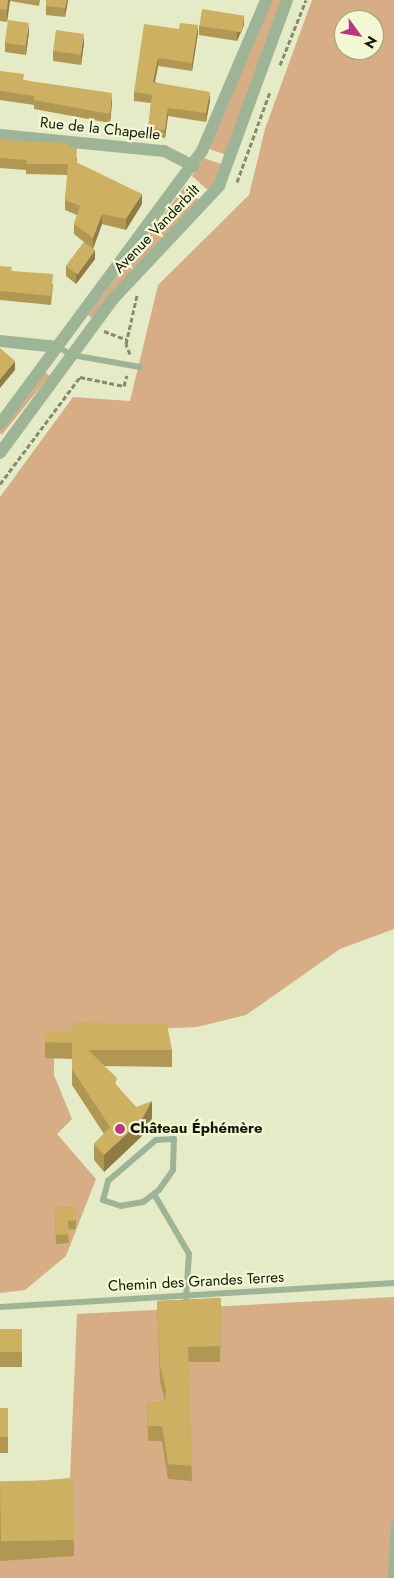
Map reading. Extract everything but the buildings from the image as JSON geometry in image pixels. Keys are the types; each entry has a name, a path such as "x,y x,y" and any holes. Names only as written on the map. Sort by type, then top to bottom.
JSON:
{"street":[{"name":"Avenue Vanderbilt","path":"0,424 193,166 266,0"},
{"name":"Avenue Vanderbilt","path":"0,453 114,298 219,186 287,0"},
{"name":"Rue de la Chapelle","path":"0,134 164,151 193,166"},
{"path":"0,341 58,347"}],"lane":[{"path":"58,347 72,354 140,367"},
{"path":"174,1139 173,1170 154,1194 121,1206 104,1200 108,1181 156,1140 174,1139"},
{"path":"154,1194 189,1254 186,1298"},
{"name":"Chemin des Grandes Terres","path":"0,1308 186,1298 394,1283"},
{"path":"391,1578 394,1524"}],"path":[{"path":"98,328 127,340"},
{"path":"0,484 80,378 124,386 127,372"}],"shaded area":[{"path":"271,0 282,0 227,155 209,149"},
{"path":"312,0 394,0 394,929 340,949 246,1015 197,1027 67,1033 54,1047 54,1075 72,1119 57,1134 96,1179 66,1256 25,1290 0,1293 0,497 73,397 130,401 158,285 249,195 265,129"},
{"path":"204,158 224,165 209,191 192,176"},
{"path":"185,186 200,201 93,319 88,315"},
{"path":"45,372 50,376 2,435 0,428"},
{"path":"394,1297 394,1578 0,1578 0,1484 70,1478 77,1314"}],"place":[{"name":"Château Éphémère","path":"120,1129"}]}
